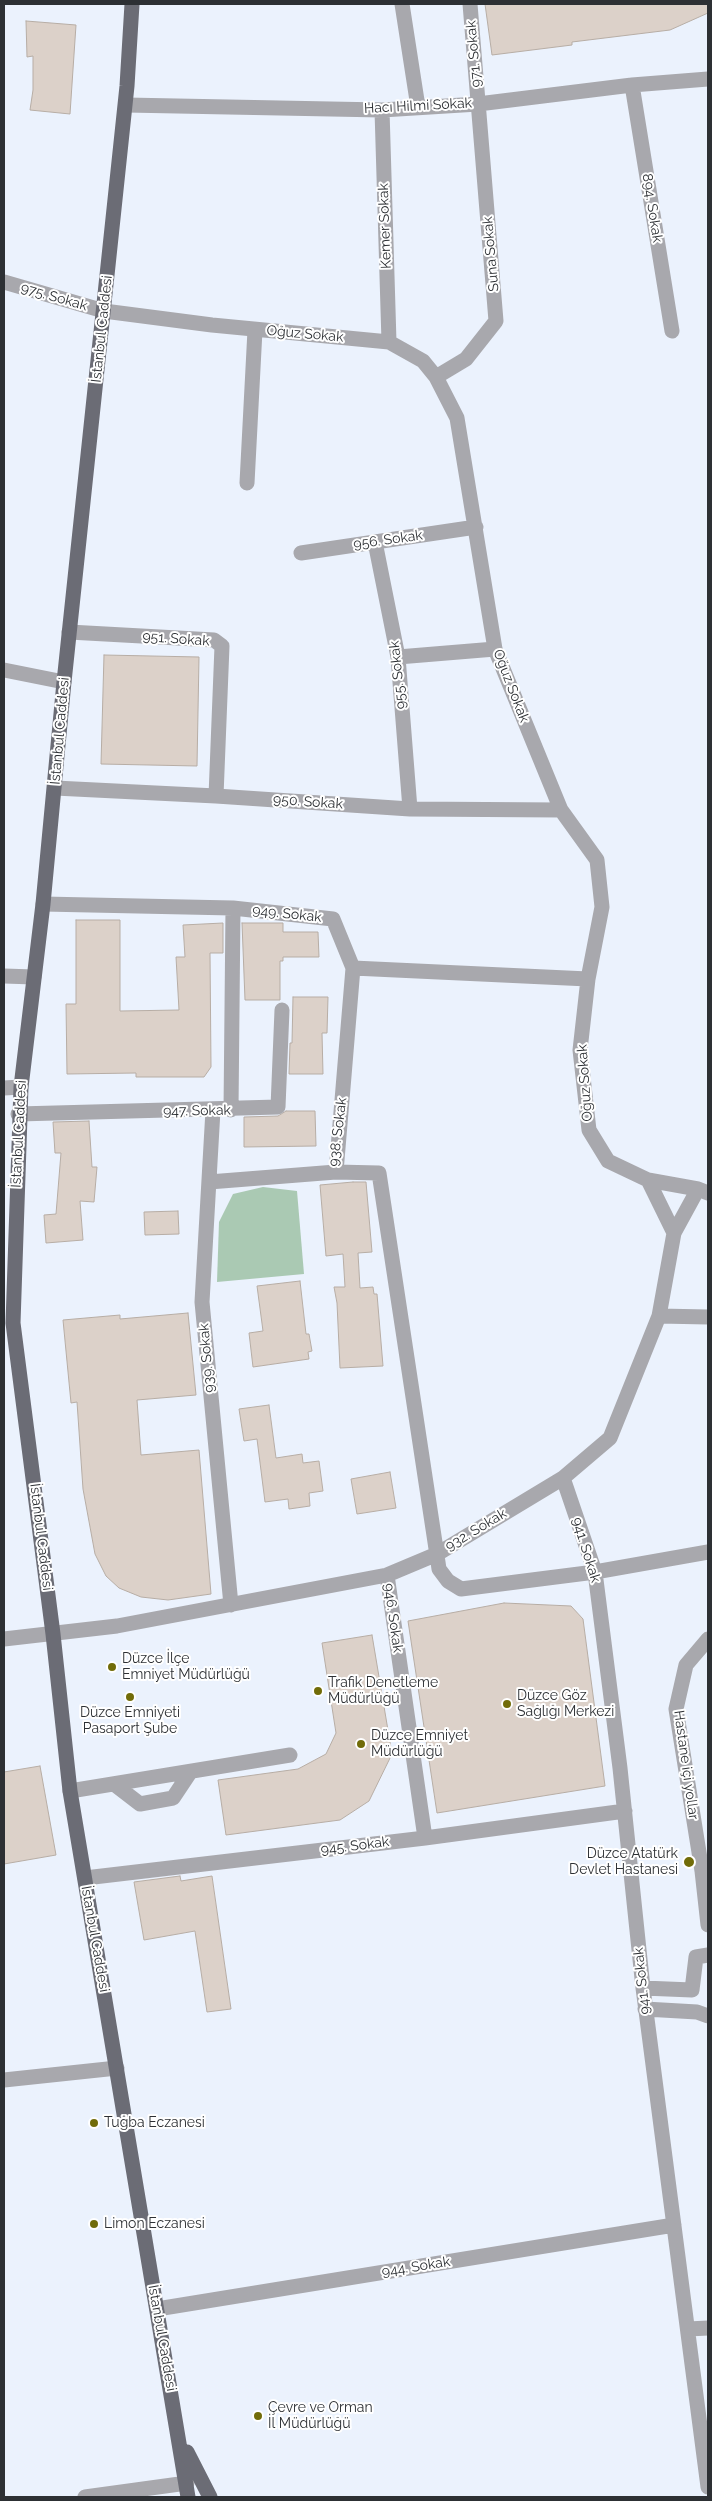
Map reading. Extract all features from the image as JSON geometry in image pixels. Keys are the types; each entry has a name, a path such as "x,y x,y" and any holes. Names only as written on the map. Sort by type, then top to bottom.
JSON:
{"main road":[{"name":"İstanbul Caddesi","path":"132,4 126,105 69,632 43,904 18,1114 9,1323 53,1634 70,1791 187,2490"},
{"path":"179,2437 210,2497"}],"street":[{"path":"402,4 418,107"},
{"name":"971. Sokak","path":"470,4 478,104"},
{"name":"Hacı Hilmi Sokak","path":"126,105 382,110 478,104 632,85 708,79"},
{"name":"894. Sokak","path":"632,85 672,331"},
{"name":"Suna Sokak","path":"436,377 466,359 496,321 478,104"},
{"name":"Kemer Sokak","path":"382,110 389,342"},
{"name":"975. Sokak","path":"4,282 104,311"},
{"name":"Oğuz Sokak","path":"104,311 255,330 389,342 422,361 436,377 457,418 496,649 561,810 596,860 602,907 588,979 580,1050 589,1130 608,1161 648,1180 703,1191"},
{"path":"248,483 255,330"},
{"name":"956. Sokak","path":"301,553 476,527"},
{"name":"955. Sokak","path":"375,542 398,657 410,809"},
{"name":"951. Sokak","path":"69,632 214,640 222,646 216,796"},
{"path":"398,657 496,649"},
{"path":"4,670 64,682"},
{"name":"950. Sokak","path":"55,788 216,796 410,809 561,810"},
{"name":"949. Sokak","path":"43,904 233,908 333,919 353,968"},
{"path":"230,1110 233,908"},
{"path":"353,968 588,979"},
{"name":"938. Sokak","path":"209,1182 336,1172 353,968"},
{"path":"4,976 34,977"},
{"name":"947. Sokak","path":"18,1114 230,1110 278,1107 282,1010"},
{"path":"4,1088 21,1086"},
{"name":"939. Sokak","path":"213,1110 202,1302 231,1605"},
{"path":"336,1172 379,1173 437,1554 443,1576 461,1589 595,1572 708,1552"},
{"path":"648,1180 674,1233"},
{"name":"932. Sokak","path":"4,1639 116,1626 387,1576 437,1554 563,1478 610,1438 659,1316 674,1233 703,1191"},
{"path":"659,1316 708,1317"},
{"name":"941. Sokak","path":"563,1478 595,1572 625,1811 643,1988 708,2487"},
{"name":"946. Sokak","path":"387,1576 425,1838"},
{"name":"Hastane içi yollar","path":"708,1638 686,1665 676,1709 705,1867 708,1925"},
{"path":"70,1791 290,1755"},
{"path":"114,1784 140,1804 173,1798 192,1772"},
{"name":"945. Sokak","path":"84,1878 425,1838 625,1811"},
{"path":"643,1988 692,1990 696,1957 708,1955"},
{"path":"646,2009 697,2012 708,2016"},
{"path":"4,2080 117,2068"},
{"name":"944. Sokak","path":"157,2309 674,2225"},
{"path":"688,2329 708,2328"},
{"path":"85,2497 187,2490"}],"green space":[{"path":"263,1187 297,1191 304,1274 217,1282 219,1222 233,1194"}],"building":[{"path":"485,4 708,4 708,13 670,30 572,42 572,45 492,55"},
{"path":"26,21 76,25 70,114 30,110 33,90 33,56 27,57"},
{"path":"104,655 199,657 197,766 101,764"},
{"path":"76,920 120,920 120,1011 179,1010 176,957 185,957 183,925 223,923 223,953 210,953 211,1067 204,1077 136,1077 136,1073 67,1074 66,1004 76,1004"},
{"path":"242,923 283,923 283,932 318,932 319,957 283,957 283,961 280,961 280,1000 245,1000"},
{"path":"293,997 328,997 327,1033 322,1033 323,1074 289,1074"},
{"path":"286,1111 315,1111 316,1146 244,1147 244,1117 278,1116"},
{"path":"89,1121 92,1167 97,1167 94,1202 80,1201 83,1240 46,1243 44,1215 56,1214 61,1153 55,1153 53,1122"},
{"path":"366,1182 372,1252 358,1253 360,1288 373,1287 374,1294 377,1294 383,1366 340,1368 337,1303 334,1287 345,1287 343,1254 326,1256 320,1185"},
{"path":"178,1211 179,1234 145,1235 144,1212"},
{"path":"300,1281 306,1334 309,1334 312,1351 308,1352 309,1359 253,1367 249,1333 263,1331 257,1286"},
{"path":"188,1313 196,1395 137,1400 141,1455 199,1450 211,1594 168,1600 141,1597 119,1588 106,1576 95,1554 83,1489 77,1402 71,1403 63,1320 120,1315 120,1319"},
{"path":"269,1405 276,1458 302,1454 303,1463 319,1461 323,1491 309,1493 310,1506 289,1509 288,1499 265,1502 257,1439 244,1441 239,1409"},
{"path":"390,1472 396,1508 357,1514 351,1479"},
{"name":"Düzce Göz Sağlığı Merkezi","path":"504,1603 571,1606 583,1619 605,1786 437,1813 408,1621"},
{"name":"Düzce Emniyet Müdürlüğü","path":"372,1635 392,1754 369,1801 340,1820 226,1835 218,1780 298,1769 326,1754 336,1733 322,1643"},
{"path":"40,1766 56,1855 4,1864 4,1772"},
{"path":"180,1876 181,1881 212,1876 231,2009 207,2012 195,1931 144,1940 134,1882"}],"place":[{"name":"Düzce İlçe Emniyet Müdürlüğü","path":"112,1667"},
{"name":"Trafik Denetleme Müdürlüğü","path":"318,1691"},
{"name":"Düzce Emniyeti Pasaport Şube","path":"130,1697"},
{"name":"Düzce Göz Sağlığı Merkezi","path":"507,1704"},
{"name":"Düzce Emniyet Müdürlüğü","path":"361,1744"},
{"name":"Düzce Atatürk Devlet Hastanesi","path":"689,1862"},
{"name":"Tuğba Eczanesi","path":"94,2123"},
{"name":"Limon Eczanesi","path":"94,2224"},
{"name":"Çevre ve Orman İl Müdürlüğü","path":"258,2416"}]}
